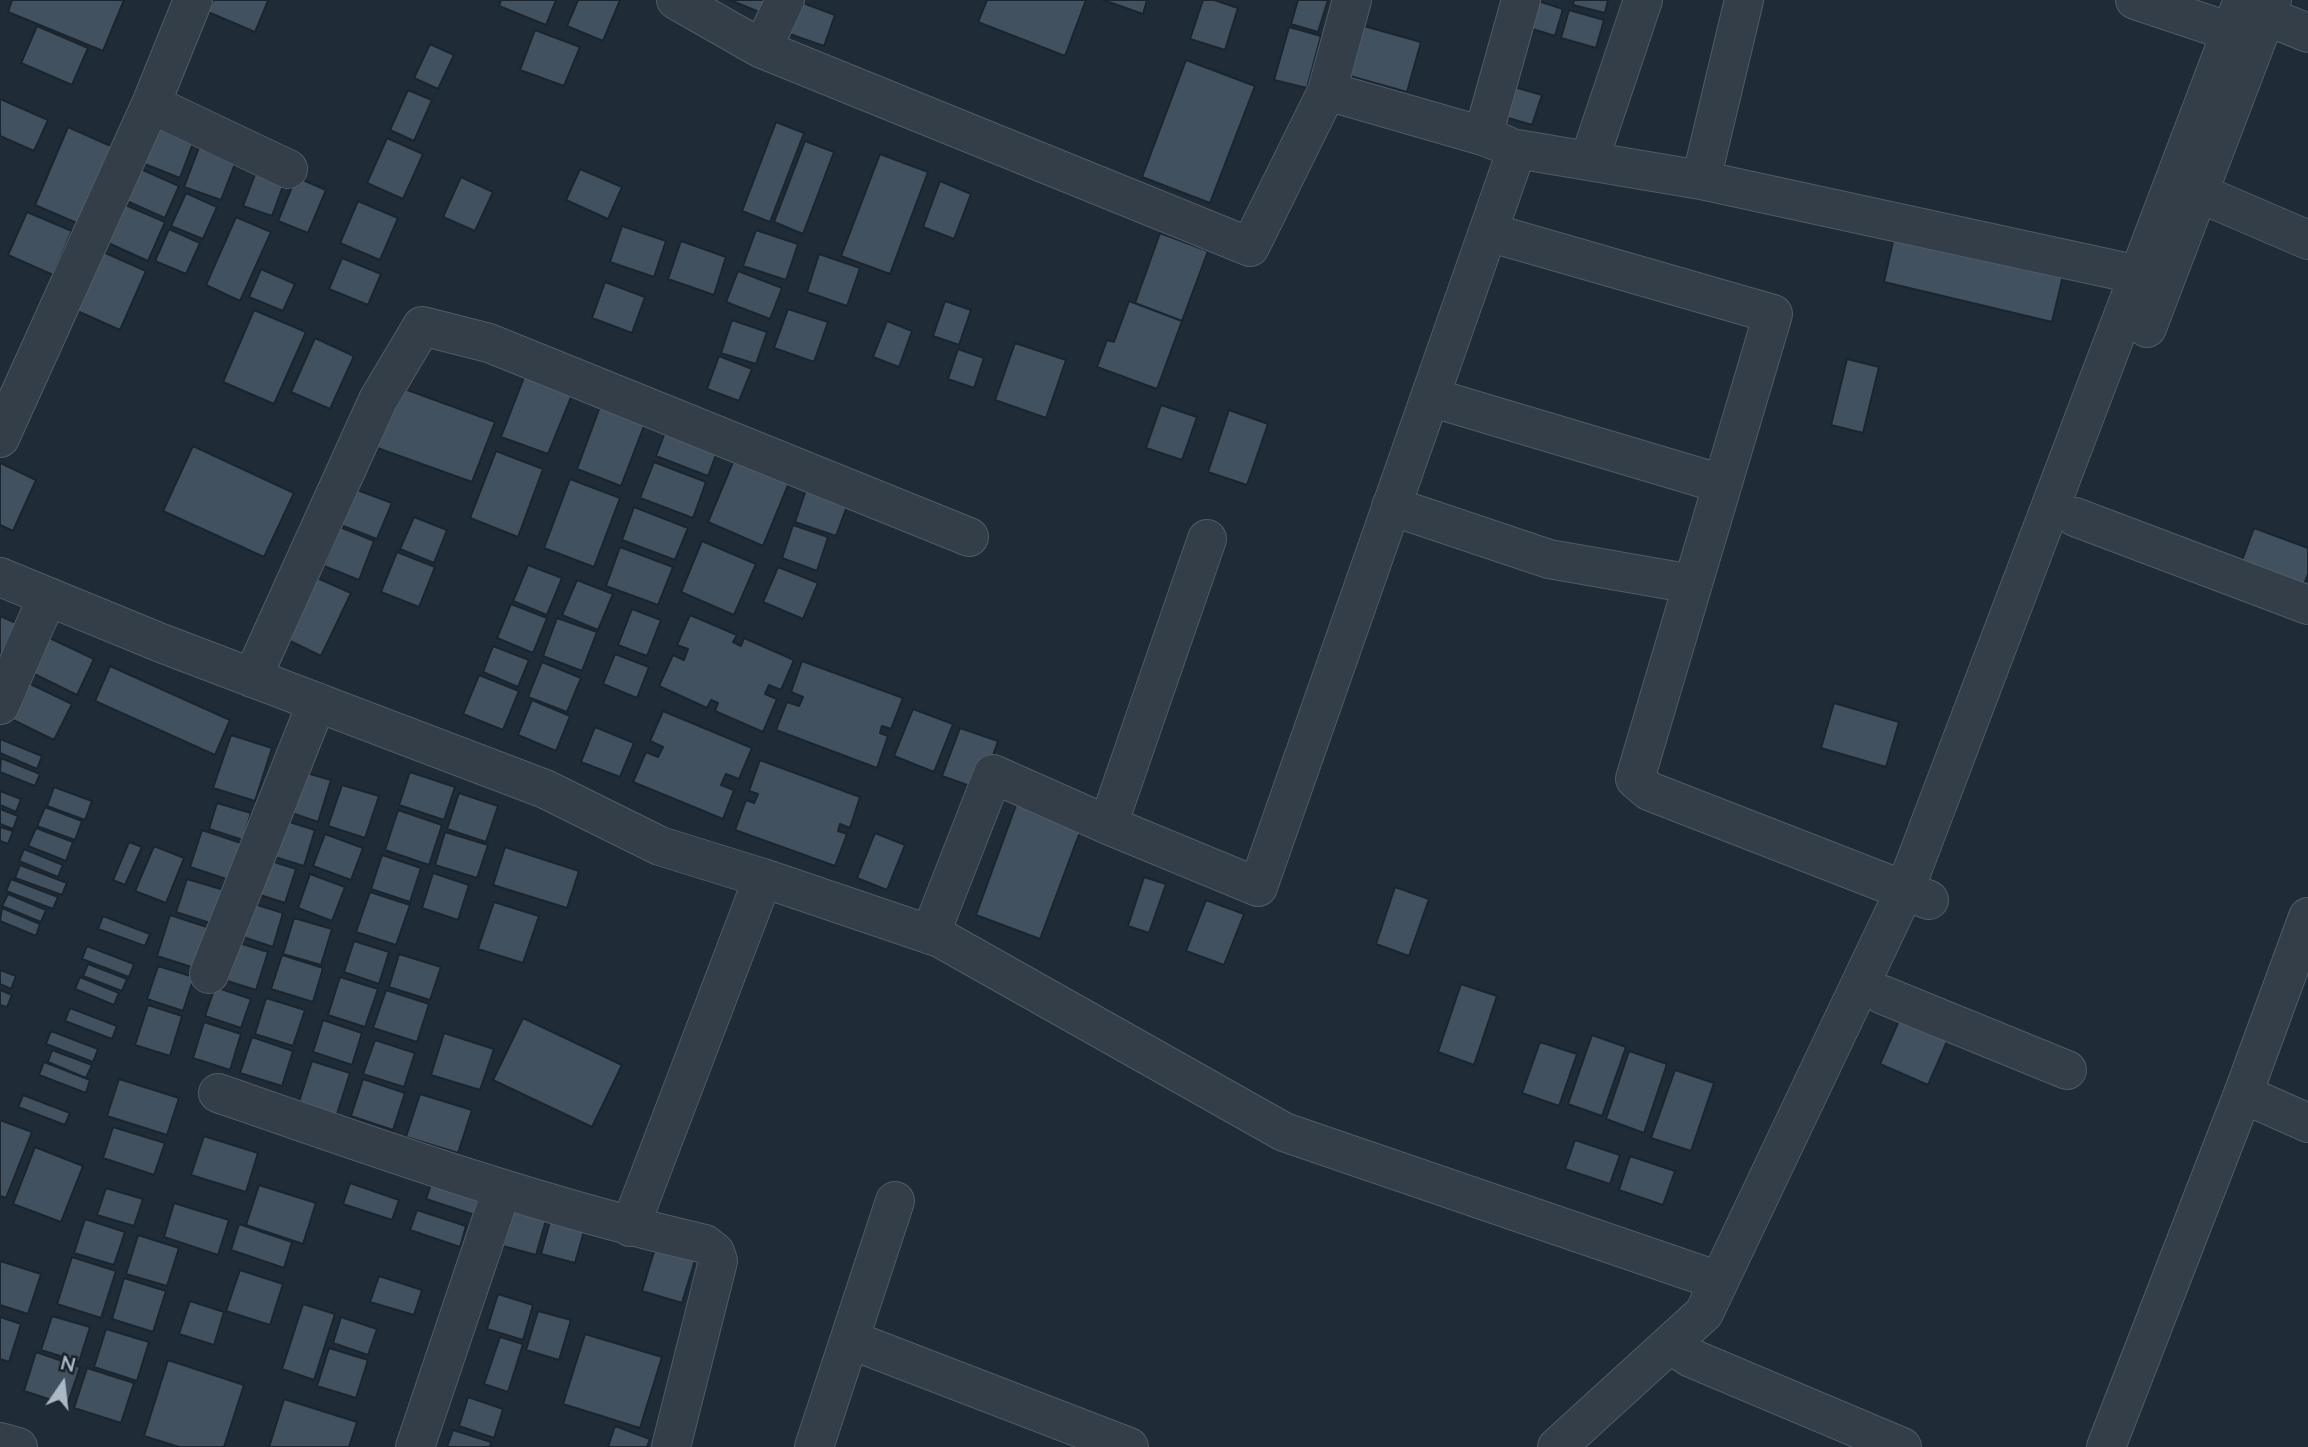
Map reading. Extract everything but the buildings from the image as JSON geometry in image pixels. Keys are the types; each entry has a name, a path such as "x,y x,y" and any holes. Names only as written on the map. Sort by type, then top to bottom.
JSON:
{"street":[{"path":"0,438 151,104 193,0"},
{"path":"676,0 762,49 1250,247 1327,91 1352,0"},
{"path":"762,49 785,0"},
{"path":"930,935 993,774 1258,887 1488,232 1521,0"},
{"path":"1589,161 1643,0"},
{"path":"1701,180 1744,0"},
{"path":"2135,0 2253,12 2308,33"},
{"path":"1595,1447 1681,1351 1703,1313 1916,896 2075,517 2199,193 2253,12"},
{"path":"1557,1447 1681,1351 1721,1330 1883,996 1916,896 2139,275 2253,12"},
{"path":"1327,91 1500,142 1589,161 1701,180 2139,275"},
{"path":"151,104 288,169"},
{"path":"2199,193 2308,240"},
{"path":"1488,232 1773,314 1635,779 1649,791 1916,896"},
{"path":"252,678 378,400 422,326 489,343 969,537"},
{"path":"1430,397 1722,484"},
{"path":"1391,506 1549,559 1692,584"},
{"path":"2075,517 2308,605"},
{"path":"1108,825 1207,539"},
{"path":"0,577 252,678 545,789 660,846 940,939 1284,1132 1719,1281"},
{"path":"0,705 47,598"},
{"path":"209,974 317,702"},
{"path":"630,1227 763,878"},
{"path":"2105,1447 2243,1094 2308,917"},
{"path":"1883,996 2067,1070"},
{"path":"218,1093 502,1189 630,1227 705,1244 715,1252 718,1261 671,1447"},
{"path":"2243,1094 2308,1123"},
{"path":"415,1447 502,1189"},
{"path":"814,1447 895,1201"},
{"path":"851,1340 1129,1447"},
{"path":"1681,1351 1902,1447"},
{"path":"0,1441 18,1447"}]}
